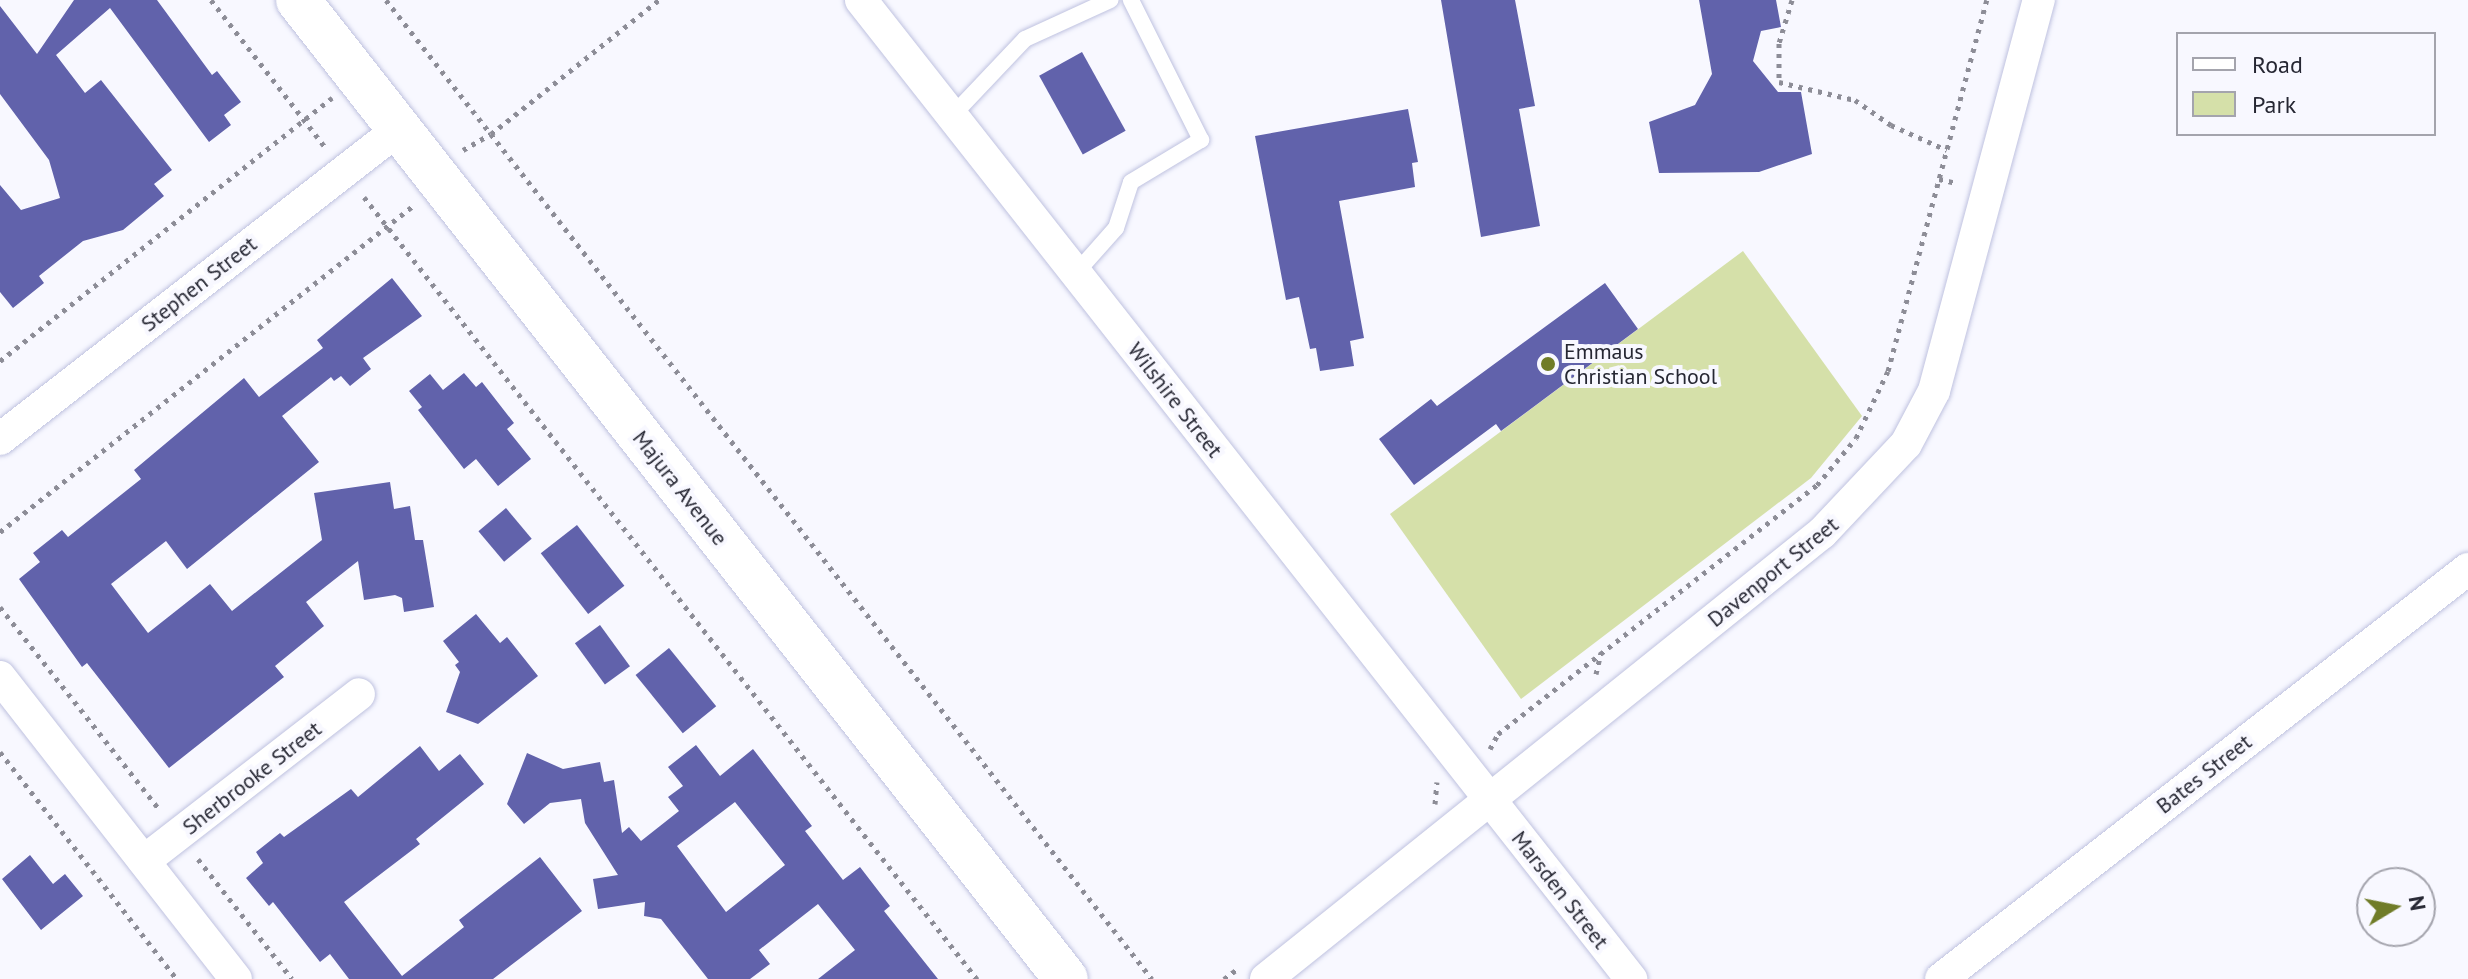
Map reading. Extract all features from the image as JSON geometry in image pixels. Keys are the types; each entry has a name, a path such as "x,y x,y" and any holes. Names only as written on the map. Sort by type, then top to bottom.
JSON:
{"main road":[{"name":"Majura Avenue","path":"298,0 1064,978"}],"street":[{"name":"Wilshire Street","path":"861,0 1489,800"},
{"name":"Davenport Street","path":"1257,970 1489,800 1822,533 1906,444 1934,391 2039,0"},
{"name":"Stephen Street","path":"0,439 399,129"},
{"name":"Bates Street","path":"1941,979 2468,569"},
{"path":"0,677 236,979"},
{"name":"Sherbrooke Street","path":"144,861 359,694"},
{"name":"Marsden Street","path":"1489,800 1631,979"}],"lane":[{"path":"952,116 1025,39 1110,0"},
{"path":"1076,273 1116,228 1131,182 1201,140 1131,0"}],"path":[{"path":"0,361 304,120 211,0"},
{"path":"386,0 1152,979"},
{"path":"0,532 418,202 431,170 491,134 659,0"},
{"path":"1792,0 1779,43 1779,82 1855,100 1891,125 1947,150"},
{"path":"1434,809 1437,783 1461,765 1494,747 1498,734 1833,468 1875,407 1987,0"},
{"path":"388,227 977,979"},
{"path":"0,607 292,979"},
{"path":"0,752 177,979"},
{"path":"1224,979 1257,970"}],"green space":[{"path":"1743,251 1862,416 1811,478 1521,699 1390,514"}],"building":[{"path":"74,0 157,0 212,75 217,71 241,102 224,115 231,125 209,142 110,8 56,55 85,93 101,80 172,170 154,184 164,196 123,230 83,241 39,276 44,283 13,308 0,292 0,185 21,210 60,198 49,160 0,94 0,6 37,54"},
{"path":"1441,0 1515,0 1535,106 1519,109 1540,226 1481,237"},
{"path":"1699,0 1776,0 1781,27 1761,31 1753,61 1778,92 1801,92 1812,154 1759,172 1659,173 1649,122 1695,105 1712,74"},
{"path":"1082,52 1126,131 1083,154 1039,76"},
{"path":"1408,109 1418,162 1412,163 1415,187 1339,201 1364,338 1350,341 1354,366 1320,371 1316,348 1310,349 1299,297 1286,300 1255,136"},
{"path":"392,278 422,316 363,358 371,369 350,386 341,376 334,381 331,377 282,416 319,462 187,569 166,541 111,584 148,633 210,584 232,611 322,540 314,493 390,482 394,509 410,506 415,540 423,540 434,607 404,612 402,598 395,595 364,600 358,561 306,602 324,626 275,666 284,677 169,768 87,663 82,667 19,579 40,562 33,553 62,530 68,537 141,479 134,470 244,378 259,397 323,348 317,340"},
{"path":"1605,283 1638,329 1501,431 1496,424 1414,485 1379,439 1431,399 1437,406"},
{"path":"464,373 476,387 482,382 514,423 507,429 531,459 498,486 476,459 464,469 418,410 422,407 409,391 430,374 443,390"},
{"path":"506,508 532,539 504,562 478,531"},
{"path":"577,525 624,586 588,614 541,553"},
{"path":"476,614 500,643 507,637 538,676 478,724 446,712 460,672 455,665 459,662 443,641"},
{"path":"600,625 630,666 605,684 575,643"},
{"path":"669,648 716,706 683,733 636,675"},
{"path":"696,745 720,776 753,749 812,826 805,831 843,880 860,867 890,906 884,911 938,979 818,979 855,950 818,904 759,950 770,964 750,979 708,979 661,919 644,916 645,902 598,909 593,879 618,875 585,823 581,799 550,803 524,824 507,804 527,753 563,769 600,762 604,782 614,780 622,833 629,827 641,841 679,811 668,797 683,786 668,767","holes":["735,802 785,865 726,912 677,846"]},
{"path":"420,746 439,771 460,754 484,784 416,839 420,844 344,902 402,976 464,927 459,920 540,857 582,911 493,979 349,979 330,954 320,962 273,902 269,906 246,878 263,863 256,852 280,833 284,837 351,789 358,797"},
{"path":"30,855 53,884 65,874 83,896 41,930 2,879"}],"place":[{"name":"Emmaus Christian School","path":"1548,364"}]}
